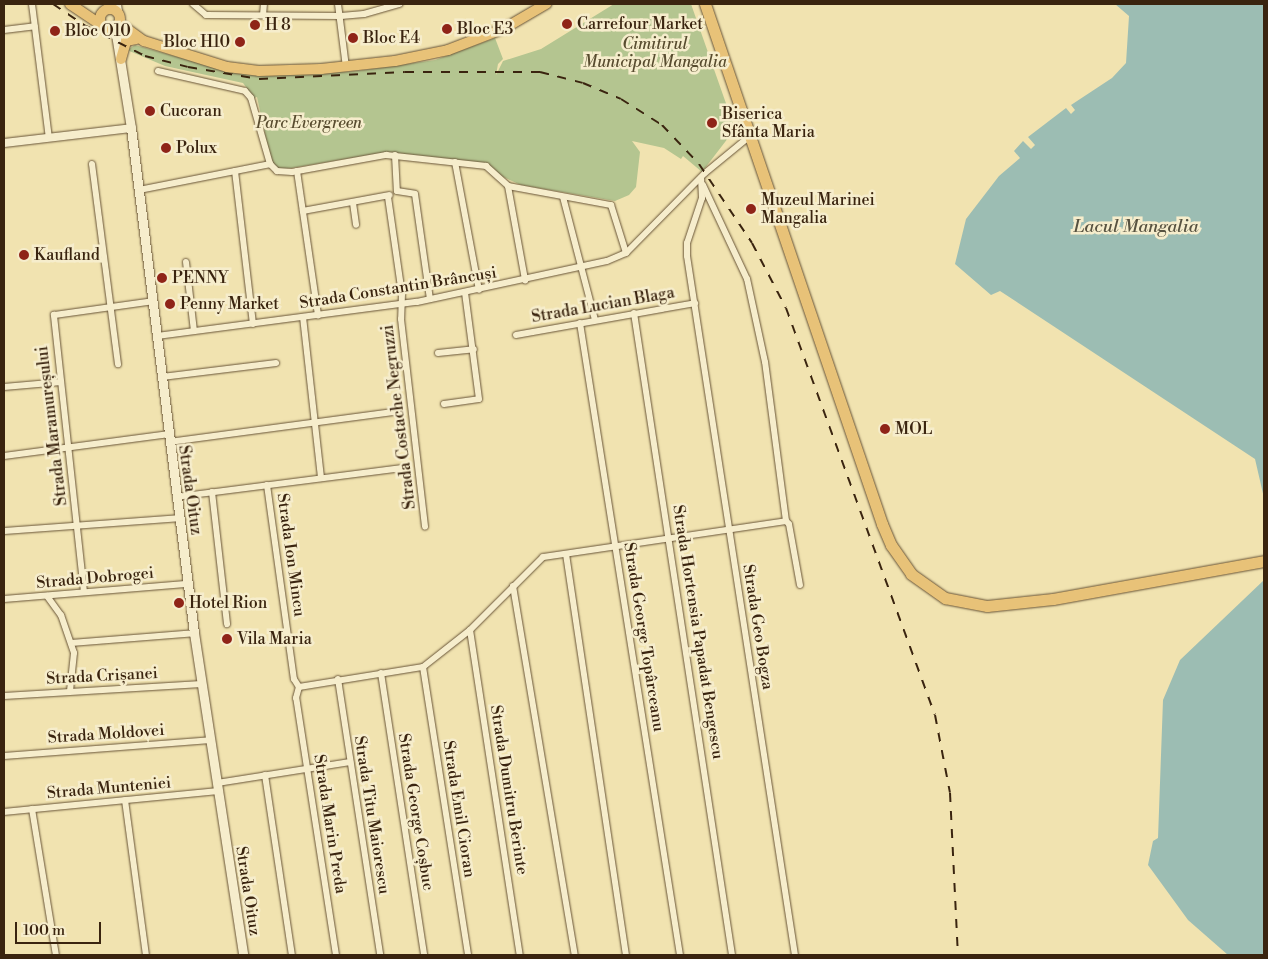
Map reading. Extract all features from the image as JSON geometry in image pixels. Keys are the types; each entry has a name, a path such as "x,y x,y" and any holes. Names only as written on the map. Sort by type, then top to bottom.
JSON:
{"highway":[{"path":"705,4 882,524 891,545 911,574 945,598 987,606 1053,600 1264,561"}],"main road":[{"path":"70,4 106,29 117,26 140,40 190,57 244,70 346,67 404,60 448,50 505,28 546,4"},
{"path":"81,4 103,11 116,7 117,26"},
{"path":"100,24 103,11"},
{"name":"Strada Oituz","path":"117,26 140,190 168,438 194,633 243,955"},
{"path":"121,59 126,41 140,40"}],"street":[{"path":"32,4 49,138"},
{"path":"193,4 206,15 341,16 364,14 400,4"},
{"path":"263,15 264,4"},
{"path":"338,4 346,67"},
{"path":"4,30 35,26"},
{"path":"158,71 245,91 251,98 270,164 277,171 297,171 395,155 486,166 508,186 611,205 626,253 750,136"},
{"path":"4,143 131,128"},
{"path":"395,155 397,191"},
{"path":"455,162 480,290"},
{"path":"92,164 113,307 118,364"},
{"path":"140,190 270,164"},
{"path":"235,171 253,324"},
{"path":"297,171 318,314"},
{"path":"702,181 747,278 765,362 786,521 789,524 800,585"},
{"name":"Strada Geo Bogza","path":"702,181 702,198 687,243 694,303 795,955"},
{"path":"508,186 525,280"},
{"path":"303,211 388,197 397,191 415,194 430,299"},
{"path":"388,197 403,304"},
{"path":"563,197 595,320"},
{"path":"353,203 356,225"},
{"name":"Strada Constantin Brâncuși","path":"157,336 403,304 480,290 582,267 607,261 626,253"},
{"path":"186,262 194,331"},
{"path":"444,404 479,399 474,349 465,293"},
{"name":"Strada Maramureșului","path":"84,592 54,315 153,301"},
{"name":"Strada Lucian Blaga","path":"516,335 694,303"},
{"name":"Strada Costache Negruzzi","path":"403,304 401,319 425,527"},
{"name":"Strada Hortensia Papadat Bengescu","path":"634,313 732,955"},
{"path":"303,317 321,478"},
{"name":"Strada George Topârceanu","path":"580,322 680,955"},
{"path":"438,353 474,349"},
{"path":"162,377 276,363"},
{"path":"4,387 61,382"},
{"path":"4,456 69,447 315,423 395,412"},
{"path":"176,496 403,468"},
{"name":"Strada Ion Mincu","path":"267,485 294,679 299,687"},
{"path":"212,492 227,624"},
{"path":"4,531 179,518"},
{"path":"299,687 338,679 424,667 470,630 538,559 786,521"},
{"path":"566,554 626,955"},
{"name":"Strada Dobrogei","path":"4,600 188,584"},
{"path":"513,586 574,955"},
{"path":"47,596 61,615 71,643 74,666 70,690"},
{"name":"Strada Dumitru Berinte","path":"470,630 520,955"},
{"path":"71,643 194,633"},
{"name":"Strada Emil Cioran","path":"424,667 468,955"},
{"name":"Strada George Coșbuc","path":"381,673 424,955"},
{"name":"Strada Titu Maiorescu","path":"338,679 380,955"},
{"name":"Strada Crișanei","path":"4,696 70,690 202,684"},
{"name":"Strada Marin Preda","path":"299,687 296,698 336,955"},
{"name":"Strada Moldovei","path":"4,756 210,740"},
{"name":"Strada Munteniei","path":"4,812 125,800 217,787 265,775 350,762"},
{"path":"265,775 292,955"},
{"path":"125,800 146,955"},
{"path":"32,809 56,955"}],"green space":[{"path":"614,4 691,4 735,129 702,172 683,156 681,159 664,148 632,141 640,152 636,187 629,195 615,201 521,185 501,176 493,168 450,159 387,152 280,170 271,162 257,97 254,98 243,83 165,66 127,50 135,45 213,67 311,74 357,71 435,60 495,38 503,59 498,64 496,75 503,61 541,49"}],"water":[{"name":"Lacul Mangalia","path":"1115,4 1264,4 1264,498 1255,459 1000,291 991,295 955,264 966,219 999,176 1020,158 1014,151 1023,141 1031,149 1035,145 1028,137 1066,108 1071,114 1075,110 1071,105 1112,78 1126,63 1129,16"},
{"path":"1264,580 1264,955 1228,955 1188,920 1148,865 1153,841 1158,838 1163,700 1180,660"}],"railway":[{"path":"53,4 86,26 145,56 188,67 259,79 405,72 540,72 583,83 621,99 662,125 699,164 752,243 786,308 935,715 950,793 958,955"}],"place":[{"name":"Carrefour Market","path":"567,24"},
{"name":"H 8","path":"255,25"},
{"name":"Bloc E3","path":"447,29"},
{"name":"Bloc O10","path":"55,31"},
{"name":"Bloc E4","path":"353,38"},
{"name":"Bloc H10","path":"240,42"},
{"name":"Cucoran","path":"150,111"},
{"name":"Biserica Sfânta Maria","path":"712,123"},
{"name":"Polux","path":"166,148"},
{"name":"Muzeul Marinei Mangalia","path":"751,209"},
{"name":"Kaufland","path":"24,255"},
{"name":"PENNY","path":"162,278"},
{"name":"Penny Market","path":"170,304"},
{"name":"MOL","path":"885,429"},
{"name":"Hotel Rion","path":"179,603"},
{"name":"Vila Maria","path":"227,639"}],"park label":[{"name":"Cimitirul Municipal Mangalia","path":"655,53"},
{"name":"Parc Evergreen","path":"309,123"}]}
